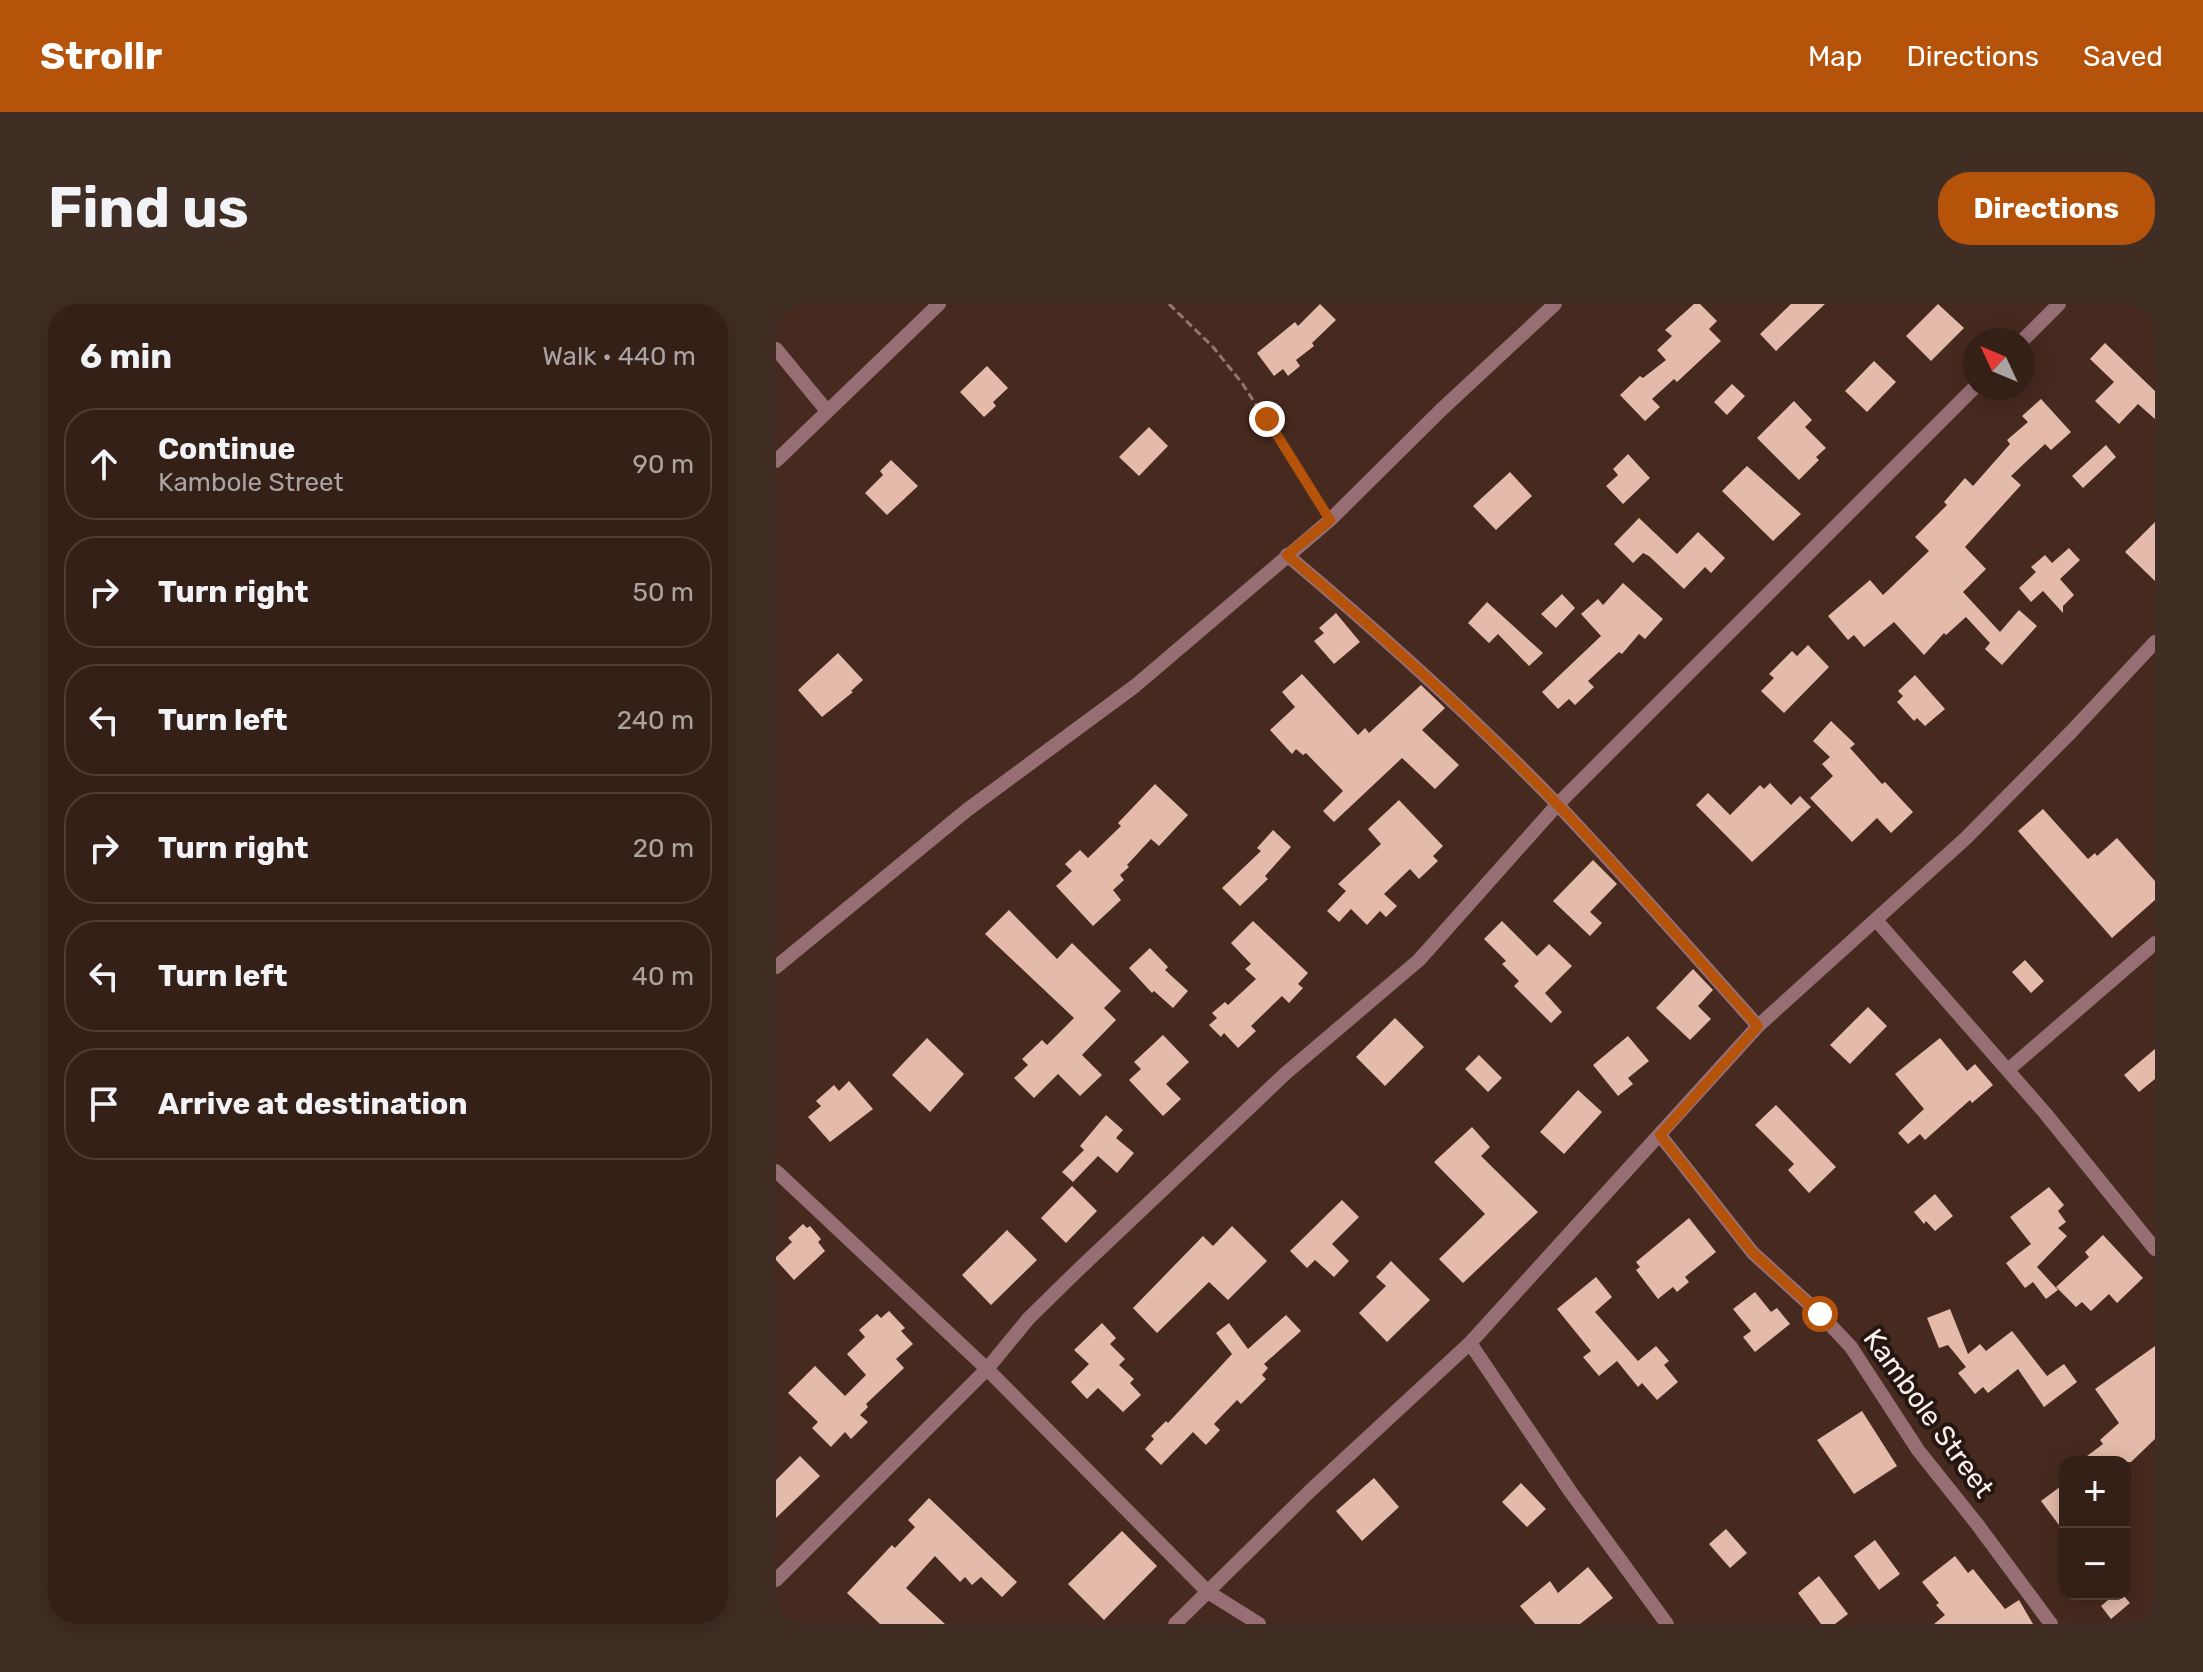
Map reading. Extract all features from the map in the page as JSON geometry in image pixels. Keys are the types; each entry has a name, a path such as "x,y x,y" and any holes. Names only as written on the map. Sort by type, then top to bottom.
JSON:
{"street":[{"path":"776,461 939,304"},
{"path":"776,967 967,810 1135,686 1330,520 1441,410 1555,304"},
{"path":"2035,328 2059,304"},
{"path":"776,349 827,411"},
{"path":"776,1580 987,1369 1029,1318 1077,1271 1286,1073 1419,960 1557,805 1963,399"},
{"path":"1287,555 1350,607 1557,805 1758,1026"},
{"path":"1175,1624 1321,1480 1470,1343 1758,1026 1966,838 2155,642"},
{"path":"1876,920 2008,1070 2155,1249"},
{"path":"2008,1070 2155,943"},
{"name":"Kambole Street","path":"1660,1135 1753,1253 1851,1347 1918,1450 2051,1624"},
{"path":"776,1171 987,1369 1208,1592 1259,1624"},
{"path":"1470,1343 1570,1491 1667,1624"}],"path":[{"path":"1169,304 1213,347 1242,383 1330,520"}],"building":[{"path":"1320,304 1336,320 1312,343 1314,346 1296,360 1300,366 1288,376 1283,369 1274,376 1257,353 1295,322 1298,326"},
{"path":"1694,304 1700,304 1717,321 1709,329 1721,341 1677,382 1674,379 1652,399 1660,407 1645,421 1620,395 1640,376 1643,378 1666,360 1657,350 1672,336 1665,330"},
{"path":"1791,304 1825,304 1776,351 1760,334"},
{"path":"1938,304 1964,328 1931,361 1906,336"},
{"path":"2105,343 2155,391 2155,419 2138,404 2119,424 2095,401 2114,382 2090,359"},
{"path":"1874,361 1896,382 1867,412 1845,391"},
{"path":"987,366 1008,388 993,402 996,406 984,417 960,392"},
{"path":"1732,384 1745,396 1727,415 1714,402"},
{"path":"2041,399 2071,432 2051,450 2045,444 2011,476 2021,485 1965,547 1986,569 1963,592 2000,632 2019,610 2037,626 2002,665 1985,649 1990,643 1966,617 1946,635 1944,633 1924,655 1894,622 1864,647 1854,635 1848,640 1828,616 1870,580 1883,595 1929,551 1915,537 1947,505 1944,502 1965,478 1973,486 2010,444 2007,440 2028,422 2022,416"},
{"path":"1794,401 1812,420 1805,427 1826,448 1799,480 1757,438"},
{"path":"1149,427 1168,446 1139,476 1119,457"},
{"path":"2106,445 2116,457 2083,488 2072,476"},
{"path":"1628,454 1650,478 1623,504 1606,486 1618,475 1613,469"},
{"path":"891,460 918,486 887,515 865,493 883,475 880,471"},
{"path":"1747,466 1801,514 1773,541 1722,491"},
{"path":"1510,472 1532,496 1496,530 1473,506"},
{"path":"1639,518 1677,554 1698,532 1725,558 1711,573 1705,567 1684,589 1649,556 1643,553 1633,563 1614,544"},
{"path":"2155,522 2155,581 2125,552"},
{"path":"2069,548 2080,560 2060,579 2074,595 2063,606 2063,613 2043,591 2031,602 2019,588 2036,572 2031,567 2045,555 2052,563"},
{"path":"1623,583 1663,619 1645,639 1639,634 1622,654 1619,652 1588,681 1594,687 1575,705 1569,699 1558,709 1542,692 1601,636 1581,614 1598,599 1603,605"},
{"path":"1562,594 1575,608 1556,628 1541,614"},
{"path":"1487,602 1543,653 1529,666 1498,634 1489,643 1468,623"},
{"path":"1336,613 1360,642 1334,664 1314,641 1324,633 1319,628"},
{"path":"1808,645 1829,667 1784,713 1761,691 1774,678 1769,674 1792,651 1797,656"},
{"path":"838,653 863,680 822,717 798,690"},
{"path":"1302,674 1358,735 1365,728 1369,733 1421,685 1445,708 1422,730 1459,765 1435,789 1402,758 1334,822 1323,811 1343,791 1306,753 1303,755 1296,749 1292,754 1270,730 1295,707 1282,692"},
{"path":"1915,675 1945,709 1925,726 1917,718 1914,721 1897,702 1903,696 1898,691"},
{"path":"1831,721 1855,744 1850,748 1882,784 1885,782 1913,812 1891,833 1877,818 1852,842 1810,798 1833,776 1822,764 1830,757 1813,741"},
{"path":"1770,783 1791,805 1800,796 1811,807 1752,862 1696,805 1708,793 1730,815 1760,785 1764,789"},
{"path":"1155,784 1188,815 1159,846 1151,839 1127,865 1129,867 1120,875 1124,880 1113,890 1121,900 1093,926 1056,886 1072,871 1065,864 1080,850 1088,858 1121,826 1118,823"},
{"path":"1399,800 1443,846 1433,856 1438,861 1419,879 1410,869 1384,894 1397,906 1386,917 1380,911 1367,925 1351,909 1339,922 1327,911 1346,891 1338,884 1381,844 1368,829"},
{"path":"2043,809 2088,859 2095,853 2097,856 2117,838 2155,881 2155,900 2112,938 2018,831"},
{"path":"1273,830 1291,847 1265,876 1268,879 1240,906 1222,888 1261,851 1257,848"},
{"path":"1593,860 1617,884 1590,912 1602,923 1590,936 1553,901"},
{"path":"1009,910 1057,959 1072,943 1121,991 1104,1008 1116,1020 1082,1055 1102,1075 1080,1096 1058,1074 1034,1098 1014,1078 1028,1065 1022,1059 1042,1040 1047,1045 1074,1018 985,934"},
{"path":"1253,921 1308,973 1298,984 1303,988 1289,1003 1282,996 1251,1026 1256,1031 1238,1048 1224,1033 1221,1037 1209,1025 1217,1018 1212,1013 1225,1002 1228,1005 1256,979 1245,969 1251,964 1231,943"},
{"path":"1502,921 1537,956 1549,944 1572,966 1545,993 1562,1012 1551,1023 1514,986 1519,981 1502,964 1506,961 1484,939"},
{"path":"1150,948 1168,967 1165,970 1188,991 1173,1008 1154,991 1152,993 1129,968"},
{"path":"2025,960 2044,981 2031,993 2012,972"},
{"path":"1693,969 1713,990 1698,1006 1711,1019 1690,1040 1656,1008"},
{"path":"1868,1007 1887,1026 1850,1064 1830,1045"},
{"path":"1395,1018 1424,1047 1385,1086 1356,1057"},
{"path":"1163,1035 1189,1062 1166,1084 1181,1099 1163,1116 1129,1080 1141,1069 1134,1062"},
{"path":"1628,1036 1649,1061 1628,1078 1633,1084 1618,1096 1593,1065"},
{"path":"927,1038 964,1074 930,1112 892,1075"},
{"path":"1940,1038 1967,1071 1975,1064 1993,1085 1972,1103 1970,1100 1925,1140 1920,1134 1908,1144 1898,1133 1924,1109 1895,1074"},
{"path":"2155,1049 2155,1079 2139,1092 2124,1075"},
{"path":"1479,1055 1502,1078 1488,1092 1465,1069"},
{"path":"849,1081 873,1109 830,1142 808,1117 821,1106 816,1101 834,1085 839,1091"},
{"path":"1578,1090 1602,1112 1564,1154 1540,1132"},
{"path":"1776,1105 1836,1167 1809,1193 1788,1170 1794,1164 1755,1125"},
{"path":"1106,1115 1123,1130 1116,1138 1134,1153 1117,1173 1098,1156 1073,1182 1062,1172 1084,1150 1080,1146"},
{"path":"1472,1127 1490,1147 1481,1156 1538,1212 1463,1283 1439,1259 1485,1214 1434,1162"},
{"path":"1072,1186 1097,1211 1066,1243 1041,1218"},
{"path":"2049,1187 2064,1205 2058,1211 2066,1222 2058,1228 2067,1236 2037,1267 2058,1290 2046,1299 2033,1282 2025,1288 2006,1263 2031,1244 2010,1217"},
{"path":"1935,1194 1953,1216 1935,1231 1914,1212"},
{"path":"1342,1200 1359,1217 1332,1244 1349,1261 1334,1277 1315,1260 1307,1268 1290,1251"},
{"path":"1689,1218 1716,1252 1685,1277 1689,1282 1677,1292 1673,1287 1658,1299 1636,1270 1640,1267 1636,1262"},
{"path":"803,1224 807,1228 810,1226 821,1239 818,1242 825,1251 794,1280 776,1257 792,1242 788,1238"},
{"path":"1232,1226 1267,1261 1228,1300 1209,1282 1157,1333 1133,1308 1203,1236 1213,1246"},
{"path":"1007,1230 1037,1260 991,1305 962,1275"},
{"path":"2103,1235 2143,1278 2117,1303 2109,1294 2091,1311 2082,1302 2076,1307 2056,1287 2089,1257 2085,1252"},
{"path":"1391,1261 1430,1300 1387,1342 1359,1313 1386,1286 1376,1277"},
{"path":"1596,1277 1612,1297 1595,1312 1638,1361 1656,1346 1669,1361 1664,1365 1678,1382 1657,1400 1642,1383 1638,1387 1617,1361 1599,1376 1583,1357 1591,1351 1557,1309"},
{"path":"1755,1292 1771,1312 1777,1308 1790,1324 1755,1352 1743,1337 1751,1331 1733,1309"},
{"path":"1950,1309 1968,1354 1980,1344 1986,1351 2012,1331 2047,1376 2064,1364 2077,1382 2044,1407 2018,1369 1988,1393 1983,1387 1975,1394 1958,1373 1966,1367 1948,1345 1939,1348 1927,1318"},
{"path":"889,1311 905,1328 901,1331 913,1344 896,1359 904,1368 866,1404 868,1407 860,1415 868,1422 851,1439 845,1432 831,1447 812,1428 818,1422 788,1393 815,1366 845,1396 866,1375 847,1354 865,1337 859,1330 877,1314 881,1318"},
{"path":"1286,1315 1301,1331 1264,1364 1268,1368 1262,1375 1266,1379 1241,1404 1237,1400 1214,1424 1220,1430 1206,1445 1193,1432 1161,1465 1145,1449 1154,1439 1151,1436 1166,1421 1168,1423 1232,1354 1216,1333 1229,1323 1248,1349"},
{"path":"1102,1323 1116,1338 1110,1344 1125,1359 1119,1365 1134,1379 1130,1383 1141,1395 1123,1412 1098,1388 1087,1399 1071,1382 1089,1364 1074,1350"},
{"path":"2155,1346 2155,1439 2131,1462 2131,1456 2087,1456 2103,1444 2100,1440 2119,1423 2095,1389"},
{"path":"1862,1411 1897,1466 1854,1494 1817,1440"},
{"path":"800,1456 820,1476 776,1518 776,1480"},
{"path":"1374,1478 1399,1507 1362,1541 1336,1511"},
{"path":"1521,1483 1546,1509 1527,1527 1502,1502"},
{"path":"2059,1488 2059,1525 2041,1501"},
{"path":"929,1498 1017,1582 1002,1597 981,1577 972,1585 965,1577 960,1582 935,1556 906,1588 945,1624 880,1624 847,1593 892,1545 895,1548 915,1527 908,1520"},
{"path":"1726,1529 1747,1553 1730,1568 1709,1544"},
{"path":"1122,1531 1157,1566 1104,1620 1068,1584"},
{"path":"1875,1540 1900,1574 1879,1590 1854,1556"},
{"path":"1955,1556 1968,1573 1973,1569 2005,1609 2019,1600 2033,1624 1934,1624 1945,1615 1922,1582"},
{"path":"1588,1567 1613,1598 1580,1624 1535,1624 1520,1606 1550,1581 1558,1593"},
{"path":"1819,1576 1848,1614 1835,1624 1821,1624 1798,1593"},
{"path":"2108,1600 2127,1600 2130,1603 2111,1619 2101,1606"}],"route":[{"path":"1267,419 1330,520 1287,555 1350,607 1557,805 1758,1026 1660,1135 1753,1253 1820,1314"}]}
